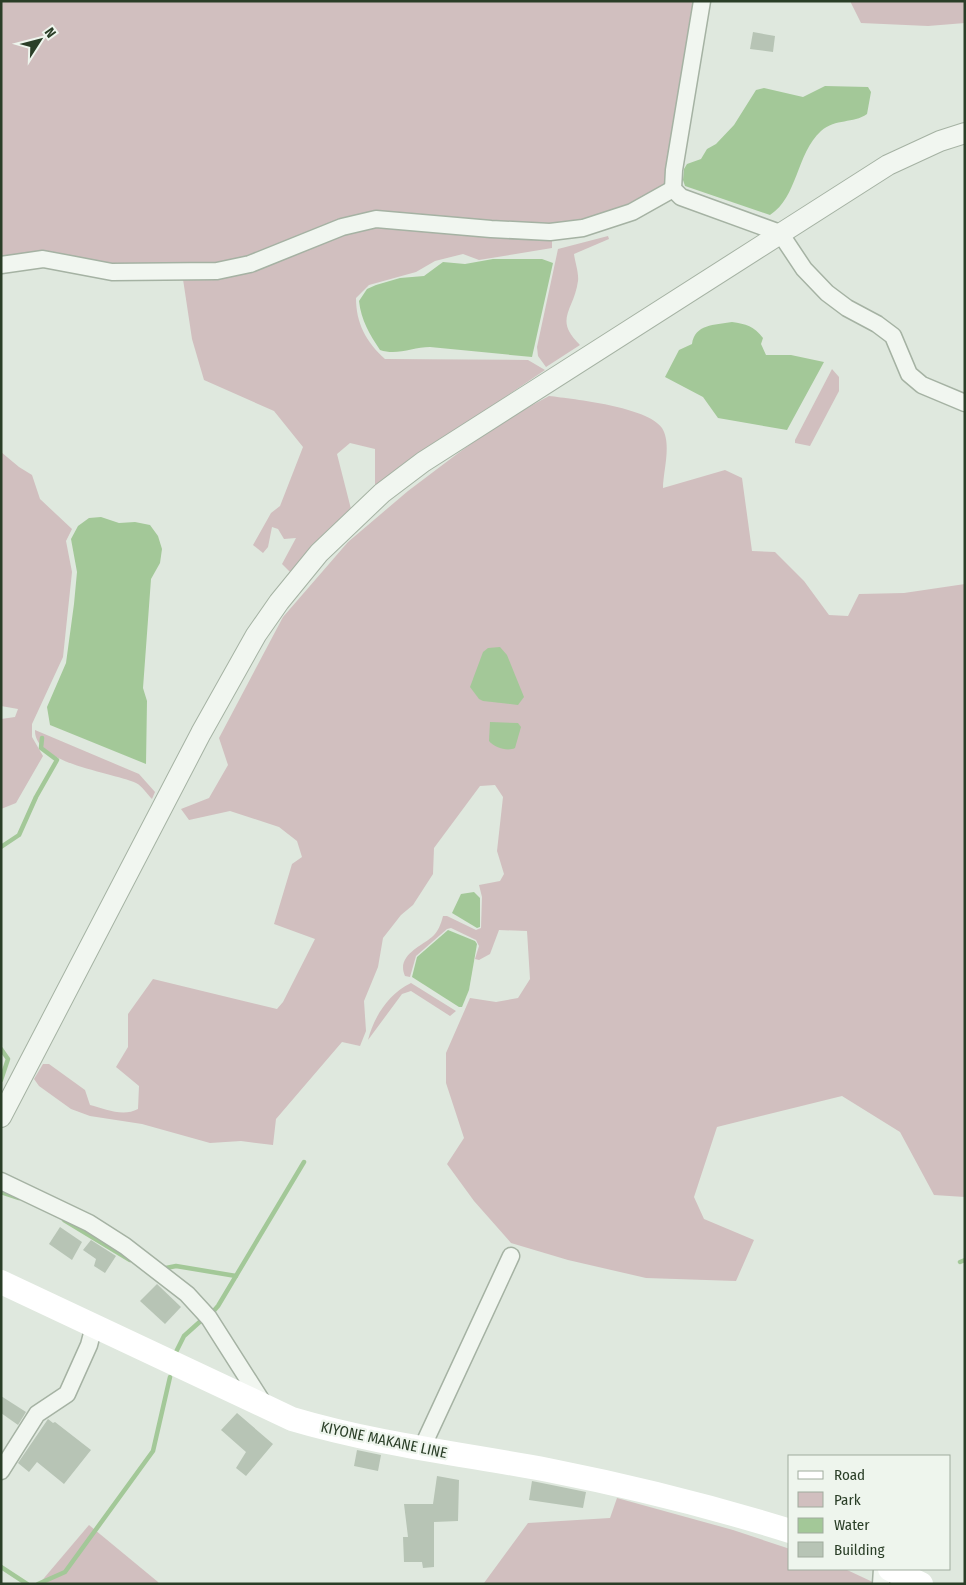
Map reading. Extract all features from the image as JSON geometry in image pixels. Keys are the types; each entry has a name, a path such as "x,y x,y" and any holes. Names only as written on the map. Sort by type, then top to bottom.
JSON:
{"main road":[{"name":"KIYONE MAKANE LINE","path":"1,1282 292,1419 335,1432 421,1450 546,1470 645,1491 788,1530"},
{"path":"892,1570 921,1584"}],"street":[{"path":"673,189 674,170 702,1"},
{"path":"1,1117 201,733 251,643 279,602 319,553 382,493 423,462 888,165 940,141 965,133"},
{"path":"673,189 682,197 780,233 804,269 827,293 847,308 877,324 892,336 909,374 922,385 965,404"},
{"path":"1,265 43,260 112,272 217,271 250,264 342,227 376,219 550,232 583,228 632,212 673,189"},
{"path":"1,1181 89,1223 156,1269 187,1294 207,1316 267,1408"},
{"path":"421,1450 511,1256"},
{"path":"1,1471 37,1414 67,1394 89,1345 94,1326"},
{"path":"881,1584 882,1570"}],"green space":[{"path":"1,1 694,1 666,185 631,205 585,222 552,225 552,248 479,260 463,254 435,261 416,272 369,285 356,298 356,307 363,332 372,346 385,359 528,360 545,370 375,485 375,449 350,443 337,454 351,509 290,572 282,564 296,538 284,539 278,529 272,527 268,547 263,553 253,545 271,513 280,506 303,447 274,411 204,380 192,339 181,266 111,267 1,259"},
{"path":"850,1 965,1 965,23 928,26 861,23"},
{"path":"608,236 609,239 574,254 578,281 566,321 572,336 580,345 546,367 538,356 537,347 558,249"},
{"path":"832,369 839,377 839,391 810,446 795,443 795,440"},
{"path":"549,396 627,409 654,421 662,428 665,434 667,450 663,488 725,470 742,478 752,551 775,552 804,581 829,615 848,616 859,594 904,593 965,584 965,1197 934,1195 900,1132 842,1096 717,1127 694,1197 704,1219 754,1240 736,1281 646,1278 568,1260 511,1243 474,1201 447,1164 464,1138 446,1083 446,1053 470,998 496,1002 518,998 530,979 527,931 499,930 490,954 479,960 475,959 479,946 476,940 451,928 447,929 416,956 410,977 405,976 403,969 406,958 434,935 439,928 443,916 447,916 476,930 481,928 482,897 479,885 500,881 504,874 497,851 503,797 495,785 480,786 434,848 433,874 413,905 401,915 383,938 378,967 364,1001 366,1031 360,1046 342,1042 276,1119 273,1145 241,1141 210,1143 142,1124 90,1116 71,1109 39,1086 34,1079 43,1064 49,1064 85,1090 90,1105 120,1112 138,1109 139,1086 116,1067 128,1047 128,1014 153,979 277,1009 283,1002 315,939 274,924 292,864 302,857 297,841 279,827 230,811 189,820 181,809 209,798 228,765 219,738 283,617 348,542 408,491 501,422"},
{"path":"1,452 32,475 40,499 72,529 66,541 72,572 63,657 32,724 32,737 43,756 16,803 1,809 1,719 15,717 18,709 1,706"},
{"path":"35,730 139,774 155,792 152,799 136,783 60,759 47,751 38,742"},
{"path":"411,983 456,1011 450,1016 411,991 402,994 368,1040 374,1023 383,1007 395,993"},
{"path":"617,1498 733,1530 788,1548 788,1570 847,1570 877,1584 476,1584 484,1583 528,1523 610,1518"},
{"path":"89,1525 158,1582 159,1584 39,1584"}],"water":[{"path":"825,86 868,87 871,92 867,114 856,119 833,124 821,131 806,151 786,198 770,215 685,186 683,180 684,169 687,164 701,159 707,149 716,144 734,125 756,90 764,88 803,97"},
{"path":"493,259 542,259 553,263 532,357 430,347 399,352 380,350 366,327 360,308 359,301 367,289 400,278 424,276 443,262 465,264"},
{"path":"732,322 749,326 760,334 763,338 761,344 766,355 791,355 824,362 787,430 718,418 703,397 665,377 679,350 692,344 694,337 701,329"},
{"path":"101,517 119,523 135,522 150,525 158,536 162,549 160,563 151,579 143,688 147,701 146,764 50,725 47,707 66,663 74,604 77,572 71,539 78,526 89,518"},
{"path":"500,647 507,655 524,697 518,705 483,701 479,699 470,687 483,652 488,648"},
{"path":"490,722 518,723 521,727 515,748 501,748 489,741"},
{"path":"474,892 480,898 480,927 477,928 452,913 461,894"},
{"path":"448,930 475,941 477,944 469,990 462,1007 459,1007 412,977 417,957"}],"building":[{"path":"753,32 775,36 773,52 750,49"},
{"path":"60,1227 82,1242 72,1260 49,1244"},
{"path":"91,1240 116,1256 105,1273 94,1266 96,1259 83,1250"},
{"path":"157,1284 181,1307 165,1324 140,1301"},
{"path":"1,1396 26,1412 18,1425 1,1413"},
{"path":"237,1413 273,1444 246,1476 236,1468 246,1452 221,1430"},
{"path":"48,1419 53,1423 55,1422 91,1450 64,1484 37,1462 29,1472 18,1463"},
{"path":"357,1450 381,1455 378,1471 354,1466"},
{"path":"437,1476 459,1480 458,1521 434,1522 434,1567 423,1568 422,1562 404,1562 403,1537 408,1537 404,1504 433,1504"},
{"path":"532,1481 586,1492 583,1508 529,1500"}],"waterway":[{"path":"1,847 19,835 36,797 57,760 41,748 42,738"},
{"path":"1,1049 8,1059 1,1080"},
{"path":"211,1314 218,1306 304,1162"},
{"path":"1,1192 19,1198"},
{"path":"64,1220 130,1260"},
{"path":"960,1262 965,1260"},
{"path":"166,1268 176,1266 236,1276"},
{"path":"176,1352 184,1336 204,1318"},
{"path":"38,1584 65,1572 153,1451 170,1377"},
{"path":"1,1567 27,1584"}]}
